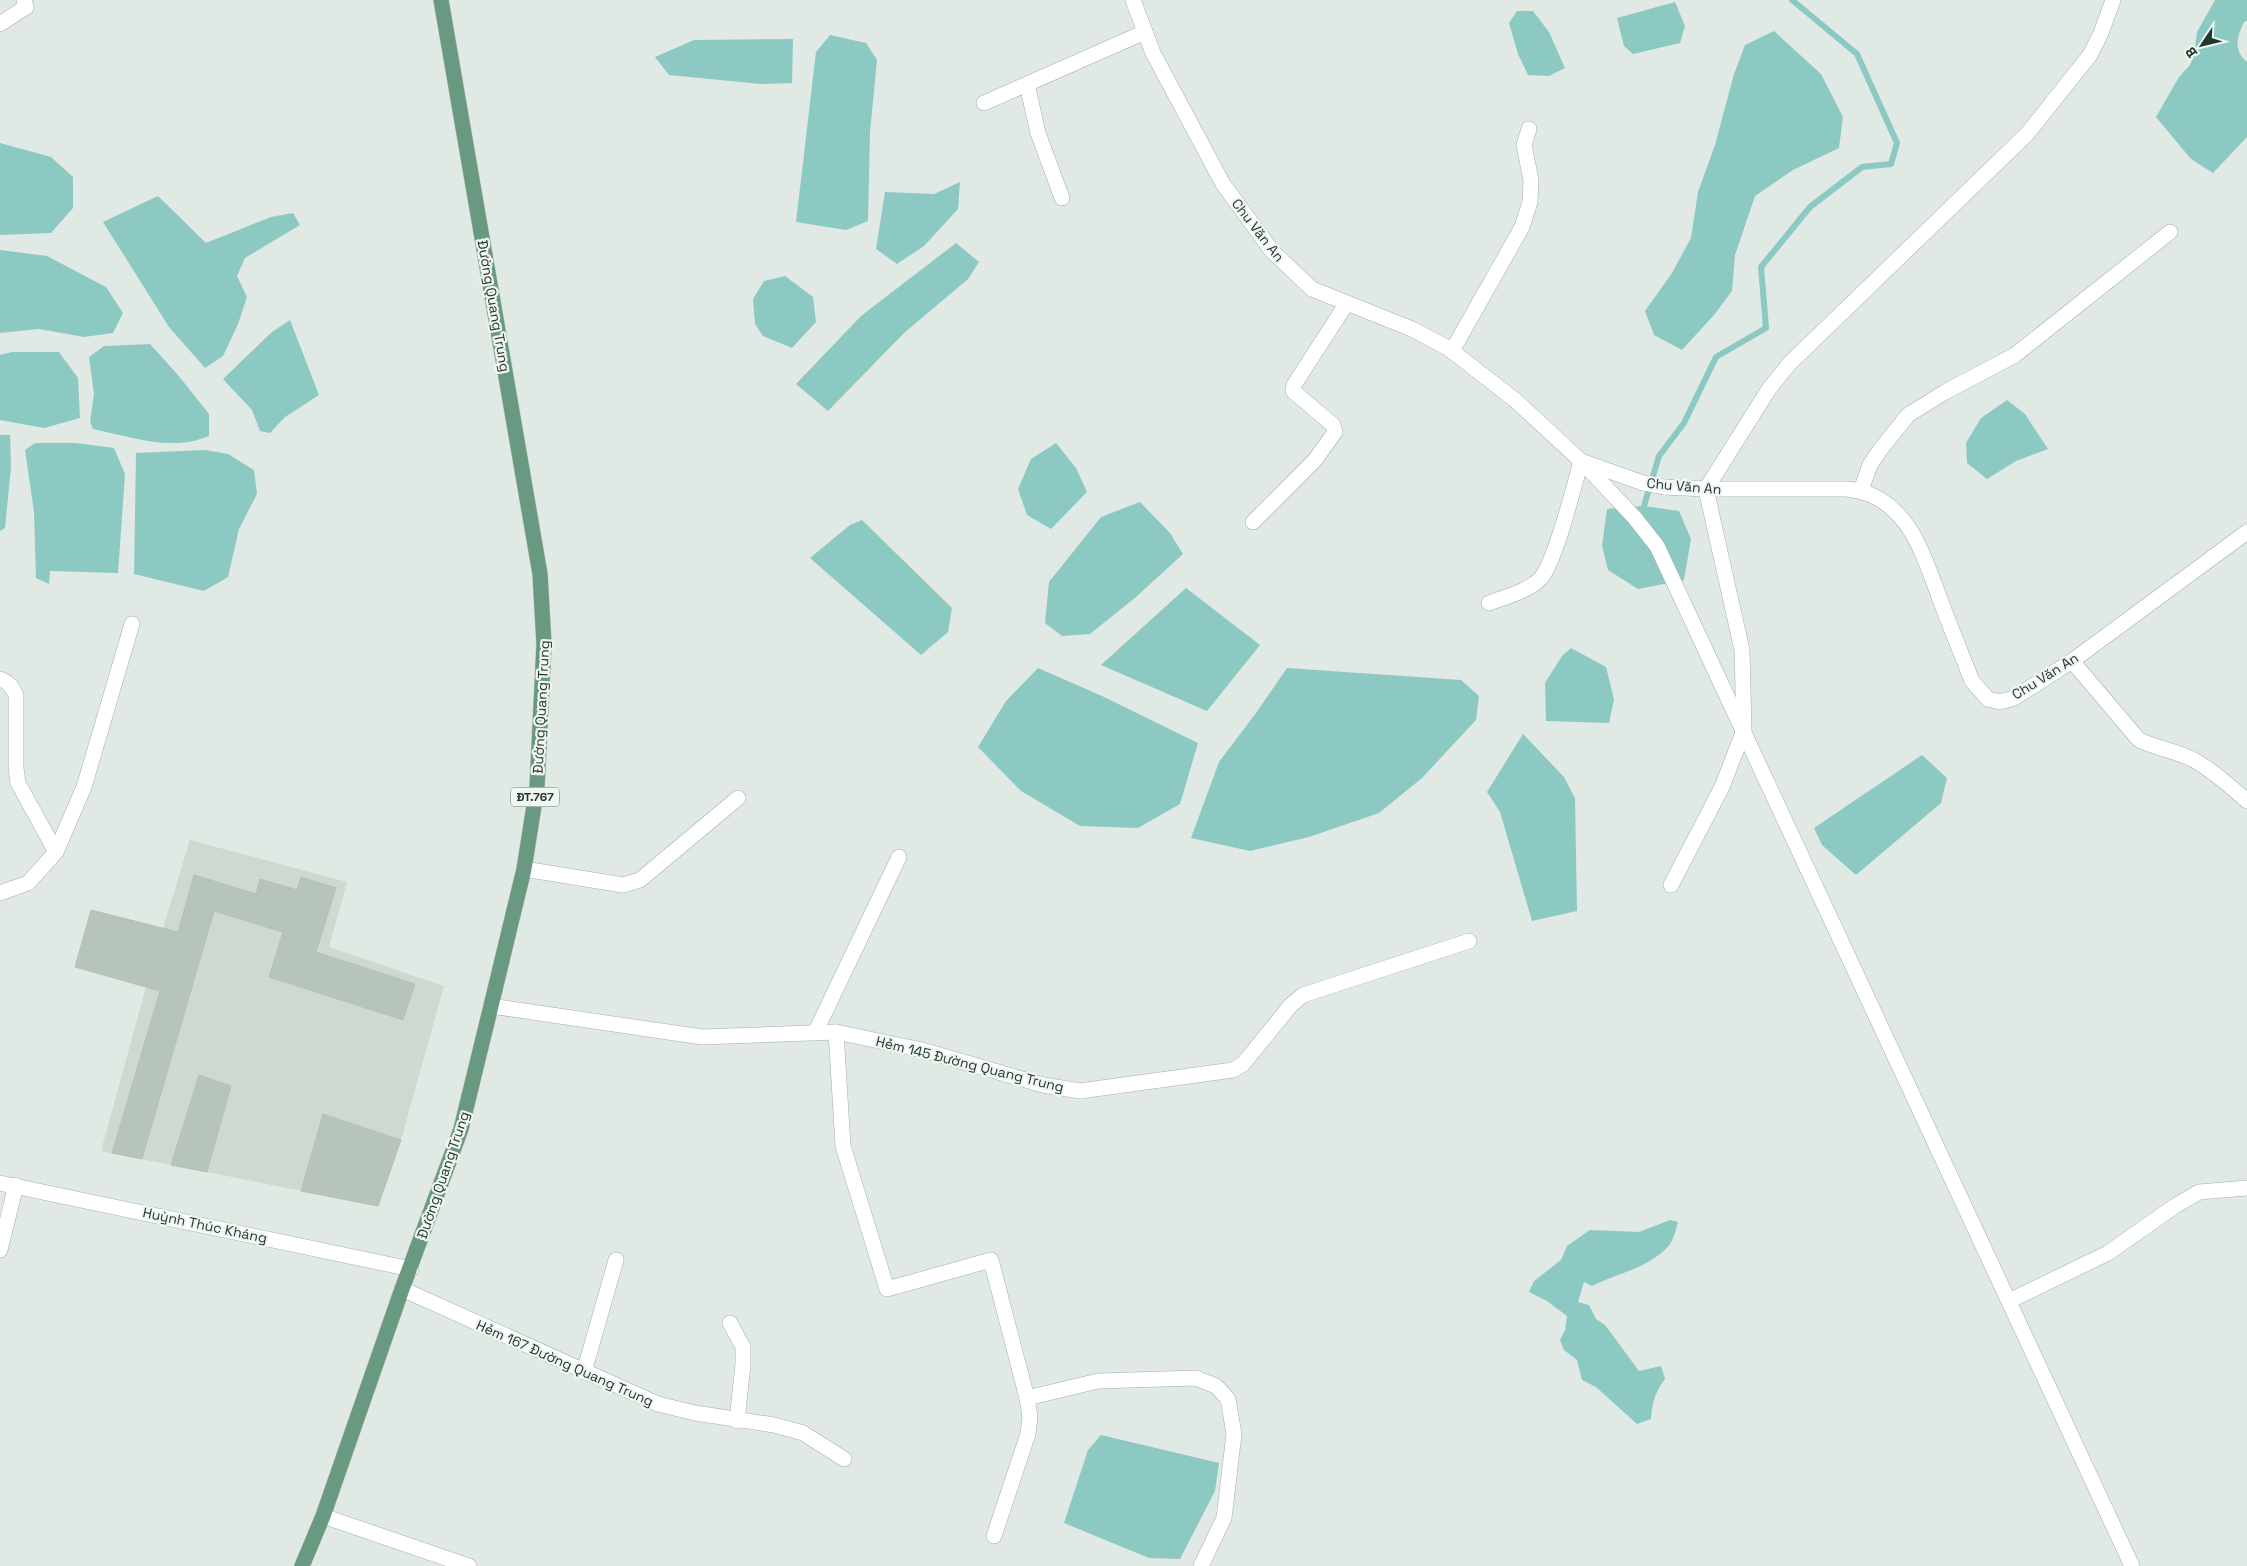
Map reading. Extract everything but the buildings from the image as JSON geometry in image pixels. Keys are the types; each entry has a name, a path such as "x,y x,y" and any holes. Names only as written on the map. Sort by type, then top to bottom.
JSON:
{"main road":[{"name":"Đường Quang Trung","path":"302,1566 323,1516 402,1289 461,1129 524,869 537,787 544,644 544,611 540,574 441,0"}],"street":[{"path":"0,24 26,7 24,0"},
{"name":"Chu Văn An","path":"1133,0 1153,53 1222,184 1272,252 1312,290 1412,329 1452,351 1515,400 1581,461 1643,483 1664,487 1706,490 1861,490 1883,501 1904,520 1919,544 1972,681 1988,699 2000,702 2014,698 2072,661 2247,532"},
{"path":"1671,885 1722,787 1744,730 1742,650 1706,490 1769,389 1789,364 2027,134 2090,55 2101,33 2113,0"},
{"path":"984,103 1145,32"},
{"path":"1027,84 1038,133 1062,198"},
{"path":"1452,351 1522,227 1530,202 1531,180 1524,145 1529,129"},
{"path":"1861,490 1870,465 1908,415 1945,392 2015,355 2170,232"},
{"path":"1253,522 1315,460 1335,432 1333,425 1293,392 1294,385 1347,303"},
{"path":"1489,603 1524,590 1541,578 1552,556 1581,461 1634,517 1657,546 2132,1566"},
{"path":"0,893 28,882 56,852 84,786 132,624"},
{"path":"2072,661 2139,740 2192,760 2216,775 2247,801"},
{"path":"0,679 6,681 12,687 16,695 18,783 56,852"},
{"path":"524,869 623,885 632,883 640,880 738,798"},
{"path":"815,1033 900,857"},
{"name":"Hẻm 145 Đường Quang Trung","path":"491,1006 702,1037 836,1032 922,1050 1043,1085 1080,1090 1225,1073 1243,1064 1291,1005 1303,995 1469,941"},
{"path":"836,1032 843,1146 887,1289 991,1260 1027,1398 1030,1417 1028,1434 994,1536"},
{"name":"Huỳnh Thúc Kháng","path":"0,1183 410,1269"},
{"path":"0,1250 16,1185"},
{"path":"2009,1301 2108,1253 2175,1206 2199,1192 2247,1188"},
{"path":"584,1372 616,1260"},
{"name":"Hẻm 167 Đường Quang Trung","path":"402,1289 658,1404 737,1421 774,1425 803,1433 844,1460"},
{"path":"730,1323 743,1346 737,1421"},
{"path":"1027,1398 1098,1381 1196,1378 1216,1386 1228,1399 1234,1434 1224,1518 1201,1566"},
{"path":"323,1516 470,1566"}],"shaded area":[{"path":"190,840 347,882 329,947 444,986 401,1140 378,1206 101,1151 146,987 75,967 91,910 163,928"}],"water":[{"path":"2215,0 2247,0 2247,21 2244,22 2238,38 2238,48 2247,62 2247,137 2213,173 2191,159 2156,117 2179,77 2190,65 2194,55 2197,32"},
{"path":"1675,2 1685,26 1680,43 1633,54 1624,46 1617,18"},
{"path":"1517,11 1533,11 1549,32 1565,68 1549,76 1528,75 1518,54 1509,23"},
{"path":"1774,31 1821,74 1843,117 1839,148 1793,170 1755,196 1735,255 1732,291 1714,315 1682,350 1654,335 1645,311 1672,273 1691,238 1698,192 1715,145 1734,74 1745,45"},
{"path":"830,35 866,43 877,60 870,132 868,221 846,230 796,222 816,52"},
{"path":"793,39 792,83 761,84 669,75 655,57 694,40"},
{"path":"0,143 51,157 73,177 73,208 51,233 0,235"},
{"path":"960,182 958,209 924,246 897,264 876,249 885,192 934,194"},
{"path":"158,196 206,243 271,217 293,213 300,225 245,258 237,276 247,297 238,324 223,356 205,368 169,327 103,222"},
{"path":"956,243 979,262 968,279 904,333 828,411 796,384 861,316"},
{"path":"0,250 47,256 106,287 123,313 113,333 84,337 39,329 0,333"},
{"path":"785,276 813,297 816,322 792,348 763,336 755,324 753,299 764,281"},
{"path":"290,320 319,395 285,417 270,433 260,431 252,410 223,379 272,332"},
{"path":"150,344 209,414 209,436 195,441 166,443 151,442 93,429 90,422 94,394 89,357 104,346"},
{"path":"12,352 59,352 78,378 80,418 44,428 0,420 0,355"},
{"path":"2007,400 2025,414 2048,449 2016,461 1987,479 1967,463 1966,443 1981,418"},
{"path":"0,435 10,435 11,467 5,528 0,531"},
{"path":"35,443 76,443 114,448 125,474 118,573 50,571 49,584 36,578 34,512 25,450"},
{"path":"1056,443 1076,468 1087,492 1051,529 1027,515 1018,489 1031,459"},
{"path":"205,450 228,454 254,470 257,494 239,529 228,577 204,591 134,574 136,453"},
{"path":"1140,502 1170,533 1183,554 1136,597 1090,634 1062,636 1045,623 1049,582 1101,517"},
{"path":"1644,506 1679,511 1691,539 1684,580 1638,589 1608,570 1602,546 1607,509"},
{"path":"862,520 952,608 948,632 921,655 810,558 850,525"},
{"path":"1186,588 1260,645 1207,711 1101,665"},
{"path":"1571,648 1606,667 1614,699 1609,723 1546,721 1545,683 1562,656"},
{"path":"1038,668 1102,696 1198,743 1180,804 1138,828 1080,826 1021,791 978,747 1006,701"},
{"path":"1287,668 1461,680 1479,696 1476,720 1422,778 1379,813 1309,837 1250,851 1191,838 1219,762"},
{"path":"1523,734 1564,777 1575,798 1577,911 1532,921 1500,812 1487,792"},
{"path":"1922,755 1947,778 1941,803 1856,875 1822,845 1814,828"},
{"path":"1670,1220 1678,1222 1670,1244 1662,1252 1644,1264 1592,1286 1584,1282 1578,1302 1589,1305 1596,1319 1605,1325 1639,1371 1661,1366 1665,1379 1655,1398 1651,1419 1637,1424 1596,1387 1582,1380 1577,1360 1564,1350 1560,1340 1565,1330 1567,1316 1547,1301 1529,1292 1534,1281 1561,1260 1567,1246 1590,1230 1639,1232"},
{"path":"1101,1435 1219,1463 1215,1491 1180,1559 1149,1558 1064,1523 1088,1450"}],"waterway":[{"path":"1644,506 1659,456 1684,423 1716,357 1766,328 1761,267 1810,207 1862,167 1891,164 1897,143 1857,54 1792,0"}]}
